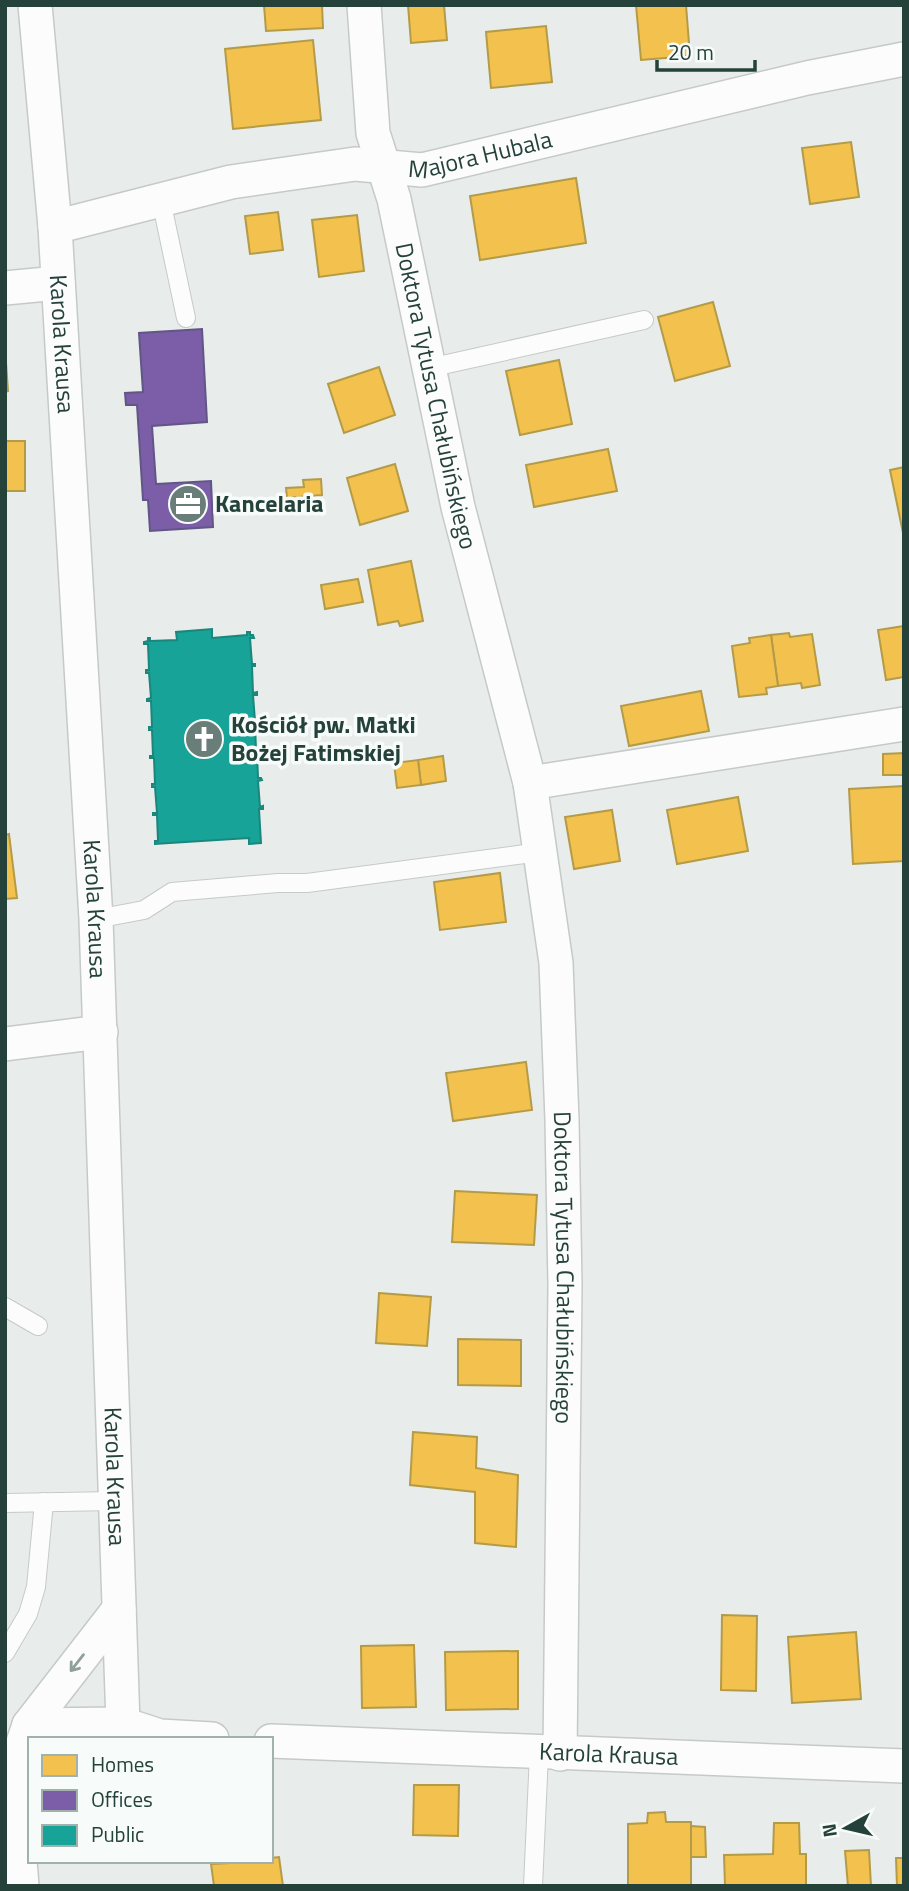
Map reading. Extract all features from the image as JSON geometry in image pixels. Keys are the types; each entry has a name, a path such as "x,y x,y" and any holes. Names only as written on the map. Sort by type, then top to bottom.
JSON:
{"street":[{"name":"Karola Krausa","path":"35,5 55,227 102,1032 122,1724"},
{"name":"Doktora Tytusa Chałubińskiego","path":"364,5 373,133 394,199 458,507 530,783 556,963 565,1285 549,1754"},
{"name":"Majora Hubala","path":"55,227 231,182 355,164 422,170 807,78 904,59"},
{"path":"5,288 58,284"},
{"path":"530,783 904,724"},
{"path":"5,1044 102,1032"},
{"path":"22,1886 15,1799 16,1763 29,1725 118,1609"},
{"path":"29,1725 122,1724 160,1736 177,1737"},
{"name":"Karola Krausa","path":"273,1741 904,1766"}],"lane":[{"path":"161,200 186,318"},
{"path":"429,368 644,320"},
{"path":"96,919 144,910 172,892 307,883 540,852"},
{"path":"5,1307 38,1326"},
{"path":"5,1503 114,1501"},
{"path":"5,1653 28,1615 36,1587 44,1502"},
{"path":"533,1886 549,1754"}],"building: Homes":[{"path":"264,5 322,5 323,28 266,31"},
{"path":"408,5 444,5 447,40 411,43"},
{"path":"636,5 686,5 690,56 641,60"},
{"path":"546,26 552,82 491,88 486,32"},
{"path":"313,40 321,120 233,129 225,49"},
{"path":"851,142 859,197 810,204 802,148"},
{"path":"576,178 586,243 480,260 470,196"},
{"path":"278,212 283,250 250,254 245,216"},
{"path":"357,215 364,271 319,277 312,220"},
{"path":"713,302 730,366 675,381 658,317"},
{"path":"5,348 8,391 5,392"},
{"path":"559,360 572,424 520,435 506,371"},
{"path":"379,367 395,415 344,433 328,384"},
{"path":"5,441 25,441 25,491 5,491"},
{"path":"608,449 617,491 534,507 526,465"},
{"path":"395,464 408,511 360,525 347,478"},
{"path":"904,467 904,533 903,533 890,470"},
{"path":"321,479 322,495 287,498 286,488 304,487 303,480"},
{"path":"411,561 423,621 400,626 398,621 378,625 368,570"},
{"path":"358,579 363,602 325,609 321,585"},
{"path":"904,626 904,677 886,680 878,630"},
{"path":"789,633 790,637 812,634 820,685 802,688 801,683 778,686 771,635"},
{"path":"771,635 778,686 766,688 767,694 739,697 732,646 750,643 749,638"},
{"path":"701,691 709,731 629,746 621,706"},
{"path":"904,753 904,775 883,775 883,754"},
{"path":"443,756 446,781 421,785 418,760"},
{"path":"418,760 421,785 397,788 394,763"},
{"path":"904,786 904,861 853,864 849,789"},
{"path":"738,797 748,851 677,864 667,810"},
{"path":"612,810 620,861 574,869 565,817"},
{"path":"9,834 17,898 5,899 5,835"},
{"path":"500,873 506,922 440,930 434,882"},
{"path":"526,1062 532,1110 453,1121 446,1073"},
{"path":"455,1191 537,1195 534,1245 452,1242"},
{"path":"379,1293 431,1297 427,1346 376,1343"},
{"path":"458,1339 521,1340 521,1386 458,1385"},
{"path":"413,1432 477,1437 476,1468 518,1475 516,1547 475,1543 475,1492 410,1485"},
{"path":"722,1615 757,1616 756,1691 721,1690"},
{"path":"856,1632 861,1699 792,1703 788,1637"},
{"path":"414,1645 416,1707 362,1708 361,1646"},
{"path":"518,1651 518,1709 446,1710 445,1652"},
{"path":"414,1785 459,1785 458,1836 413,1835"},
{"path":"665,1812 666,1822 691,1822 691,1886 628,1886 628,1824 647,1823 648,1813"},
{"path":"774,1823 799,1823 800,1854 806,1854 806,1886 725,1886 724,1855 773,1854"},
{"path":"691,1826 705,1827 706,1857 691,1857"},
{"path":"869,1850 871,1886 848,1886 845,1851"},
{"path":"279,1857 283,1886 214,1886 211,1864 273,1863 273,1858"},
{"path":"896,1858 904,1858 904,1886 897,1886"}],"building: Offices":[{"path":"202,329 207,422 152,426 156,484 211,481 213,527 150,531 148,500 143,500 137,405 126,405 125,393 143,392 139,333"}],"building: Public":[{"name":"Kościół pw. Matki Bożej Fatimskiej","path":"212,629 212,638 247,635 247,632 250,632 254,638 250,638 252,664 255,664 252,666 253,693 257,692 257,695 253,695 255,721 258,721 258,724 255,724 256,750 260,749 260,752 257,752 258,778 262,780 258,781 260,807 263,806 263,809 259,809 261,843 249,844 249,838 155,844 155,841 158,841 157,815 153,815 157,813 155,787 152,787 152,784 155,784 154,758 150,758 153,756 152,730 149,730 149,727 152,727 151,701 147,701 151,698 149,673 146,673 146,670 149,670 148,644 144,642 148,641 148,638 150,641 177,640 176,632"}],"place":[{"name":"Kancelaria","path":"188,504"},
{"name":"Kościół pw. Matki Bożej Fatimskiej","path":"204,739"}]}
